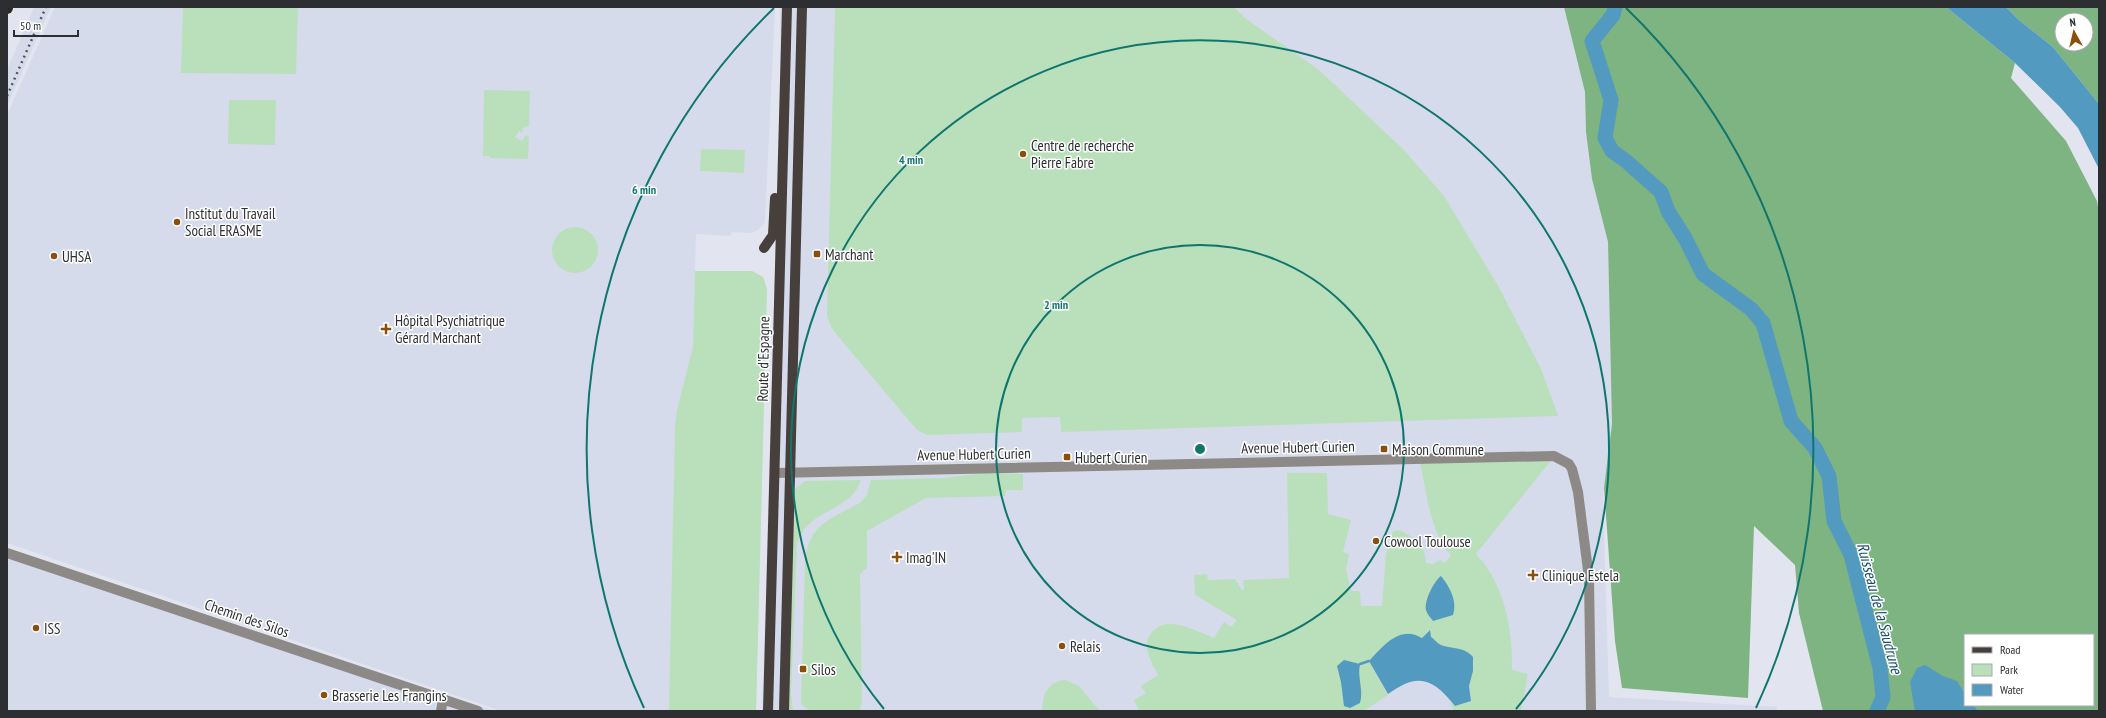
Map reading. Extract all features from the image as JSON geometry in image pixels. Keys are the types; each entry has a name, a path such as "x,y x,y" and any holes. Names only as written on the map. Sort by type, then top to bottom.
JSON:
{"main road":[{"name":"Route d'Espagne","path":"768,711 787,7"},
{"name":"Route d'Espagne","path":"784,711 802,7"},
{"path":"764,248 773,235 775,196 782,158"}],"street":[{"name":"Avenue Hubert Curien","path":"775,473 790,474 1554,456 1569,464 1574,473 1578,492 1589,578 1591,711"},
{"name":"Chemin des Silos","path":"7,553 443,699 455,707 478,711"},
{"path":"442,711 443,699"}],"shaded area":[{"path":"34,7 51,7 7,106 7,70"},
{"name":"Hôpital Psychiatrique Gérard Marchant","path":"55,7 775,7 765,222 758,230 751,233 732,232 730,236 696,234 695,271 752,271 763,277 767,289 756,711 501,711 7,543 7,115"},
{"path":"780,7 1564,7 1585,92 1586,132 1592,179 1608,242 1612,424 1603,497 1609,697 1777,707 1777,711 762,711 780,109"},
{"path":"7,548 495,711 7,711"}],"green space":[{"path":"183,7 298,7 296,74 181,73"},
{"path":"835,7 1234,7 1246,19 1318,69 1404,150 1444,196 1500,289 1542,371 1558,416 1061,432 1060,417 1022,418 1022,432 927,435 917,430 831,327 827,315"},
{"path":"1564,7 1946,7 2015,63 2011,78 2066,141 2097,201 2099,213 2099,711 1823,711 1799,613 1795,565 1754,526 1748,698 1622,688 1615,641 1604,488 1612,424 1608,242 1592,179 1586,132 1585,92"},
{"path":"2006,7 2099,7 2099,104 2057,52 2094,52 2094,12 2054,12 2054,48 2019,20"},
{"path":"484,90 530,91 529,126 523,128 522,133 519,131 515,137 522,141 525,136 529,135 528,159 490,158 490,156 483,156"},
{"path":"229,100 276,100 275,145 228,144"},
{"path":"701,149 745,150 744,173 700,171"},
{"path":"571,227 579,227 588,231 594,237 598,250 594,263 588,269 579,273 571,273 562,269 556,263 552,254 552,246 556,237 562,231"},
{"path":"695,271 752,271 763,277 767,289 756,711 669,711 675,426 677,410 693,346"},
{"path":"1548,460 1549,463 1476,554 1494,579 1505,609 1511,640 1512,670 1528,674 1521,711 1454,711 1450,703 1451,702 1455,706 1471,701 1469,686 1474,663 1470,653 1440,645 1431,637 1429,630 1422,638 1407,634 1392,640 1369,661 1388,695 1364,711 1139,711 1134,700 1146,693 1141,686 1158,675 1152,664 1147,646 1147,640 1157,627 1168,624 1180,625 1214,638 1224,622 1231,627 1237,620 1195,595 1194,575 1207,574 1208,580 1235,579 1242,590 1244,589 1243,580 1289,578 1287,473 1327,473 1328,514 1351,520 1343,552 1349,554 1346,569 1351,591 1360,591 1361,606 1382,606 1386,554 1393,531 1399,530 1418,542 1424,551 1426,563 1433,564 1440,560 1445,563 1451,555 1444,547 1434,524 1427,499 1420,463"},
{"path":"985,473 1023,474 1023,490 1006,490 1005,496 926,498 867,531 867,568 860,574 862,702 860,709 856,711 811,711 802,705 805,562 807,549 816,531 831,518 861,502 867,495 871,480 943,478"},
{"path":"861,480 856,491 848,499 809,524 802,533 797,545 791,693 793,711 788,711 795,489 805,481"},
{"path":"1065,680 1079,686 1100,711 1042,711 1043,699 1047,690 1054,683"}],"water":[{"path":"1946,7 2006,7 2019,20 2053,47 2054,52 2057,52 2099,104 2099,169 2078,128 2060,107 2015,63"},
{"path":"1441,576 1447,584 1454,599 1454,610 1453,615 1433,621 1426,610 1426,606 1428,597 1433,587"},
{"path":"1430,630 1431,637 1440,644 1466,651 1473,657 1473,671 1469,686 1471,701 1455,706 1439,689 1424,681 1408,683 1388,694 1369,661 1386,644 1399,635 1414,634 1422,638"},
{"path":"1344,660 1360,664 1360,703 1350,708 1344,706 1337,666"},
{"path":"1925,665 1943,676 1957,681 1964,692 1964,706 1974,706 1978,711 1915,711 1910,682 1917,668"}],"waterway":[{"name":"Ruisseau de la Saudrune","path":"1615,7 1613,15 1592,41 1611,100 1605,138 1612,151 1626,161 1661,192 1668,211 1686,240 1703,274 1751,309 1763,323 1791,421 1815,448 1829,476 1834,521 1851,555 1880,668 1883,697 1877,711"},
{"path":"1360,664 1369,661"}],"railway":[{"path":"7,96 46,7"}],"place":[{"name":"Centre de recherche Pierre Fabre","path":"1023,154"},
{"name":"Institut du Travail Social ERASME","path":"177,222"},
{"name":"Marchant","path":"817,254"},
{"name":"UHSA","path":"54,256"},
{"name":"Hôpital Psychiatrique Gérard Marchant","path":"386,329"},
{"name":"Maison Commune","path":"1384,449"},
{"name":"Hubert Curien","path":"1067,457"},
{"name":"Cowool Toulouse","path":"1376,541"},
{"name":"Imag'IN","path":"897,557"},
{"name":"Clinique Estela","path":"1533,575"},
{"name":"ISS","path":"36,628"},
{"name":"Relais","path":"1062,646"},
{"name":"Silos","path":"803,669"},
{"name":"Brasserie Les Frangins","path":"324,695"}]}
